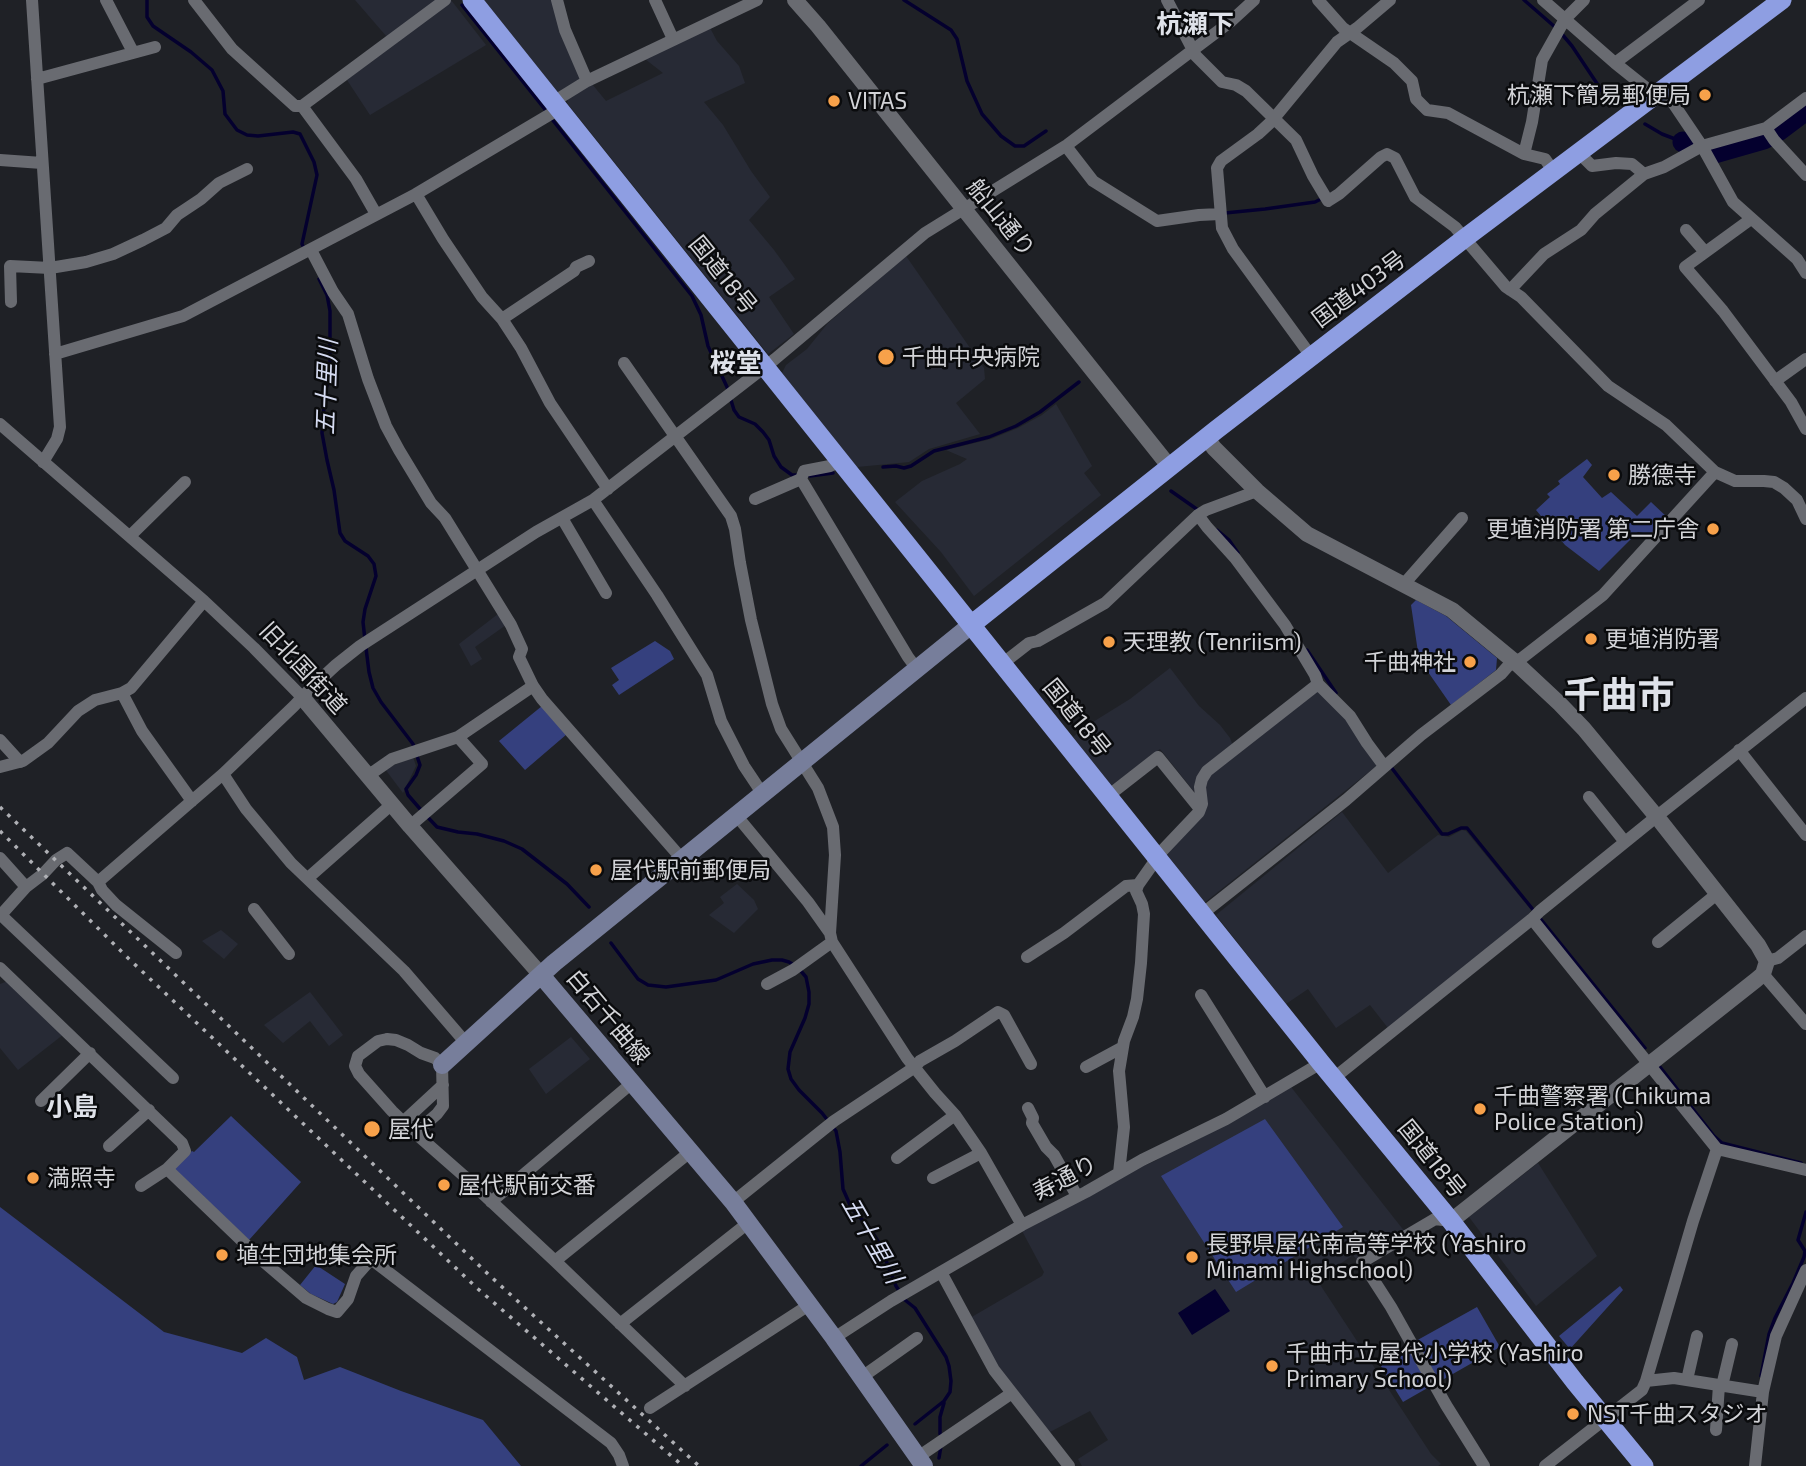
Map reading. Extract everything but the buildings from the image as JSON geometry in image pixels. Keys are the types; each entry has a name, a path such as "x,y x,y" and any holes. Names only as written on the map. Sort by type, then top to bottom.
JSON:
{"highway":[{"name":"国道18号","path":"471,0 1321,1063 1451,1221 1575,1382 1644,1466"},
{"name":"国道403号","path":"971,625 1311,356 1782,0"}],"main road":[{"name":"白石千曲線","path":"921,1461 733,1202 541,975 971,625"},
{"path":"442,1065 541,975"}],"street":[{"path":"32,0 60,427 57,439 43,462"},
{"path":"106,0 133,52"},
{"path":"194,0 232,49 295,106 302,106 445,0"},
{"path":"557,0 565,30 587,81"},
{"path":"655,0 673,39"},
{"path":"55,354 173,320 416,194 556,106 587,81 757,0"},
{"name":"船山通り","path":"795,0 1169,466"},
{"path":"1167,0 1196,56 1222,82 1236,85 1246,91 1296,140 1328,201 1373,162 1387,154 1395,158 1415,197 1455,227 1506,288 1521,298 1608,386 1666,425 1714,472 1735,481 1774,482 1801,495 1806,519"},
{"path":"98,882 223,774 336,665 365,642 536,532 593,500 765,366 925,233 1067,145 1194,50 1254,0"},
{"path":"1318,0 1343,28 1394,63 1412,81 1416,99 1427,110 1448,113 1524,154 1545,159 1554,172"},
{"path":"1311,356 1233,249 1222,228 1217,168 1221,160 1258,134 1274,118 1343,36 1390,0"},
{"path":"1543,0 1645,87 1671,100 1702,146 1733,202 1797,259 1806,273"},
{"path":"1524,154 1542,60 1565,19 1584,0"},
{"path":"1615,63 1699,0"},
{"path":"37,79 155,47"},
{"path":"1510,290 1544,254 1581,230 1595,214 1644,174 1664,167 1702,146 1769,133 1806,98"},
{"path":"302,106 356,179 376,214"},
{"path":"1769,133 1806,175"},
{"path":"1067,145 1093,181 1157,221 1220,214"},
{"path":"1579,153 1591,166 1632,164 1644,174"},
{"path":"0,160 42,163"},
{"path":"11,302 10,266 50,268 113,254 166,228 177,215 219,183 247,169"},
{"path":"416,194 482,297 502,319 521,348 550,403 608,489"},
{"path":"1751,219 1685,267 1723,311 1791,402 1806,429"},
{"path":"1686,230 1705,252"},
{"path":"307,252 348,314 386,426 430,503 445,519 511,625 522,649 519,657 533,687 682,859"},
{"path":"502,319 574,271 576,267 589,261"},
{"path":"1775,381 1806,359"},
{"path":"624,363 732,516 751,621 772,704 781,729 818,788 832,827 835,855 831,937 796,967 766,984"},
{"name":"旧北国街道","path":"0,424 204,601 254,648 302,697 392,804 420,818 541,975"},
{"path":"1206,437 1257,491 1315,540 1452,610 1560,704 1584,729 1758,945 1765,967 1806,1024"},
{"path":"755,499 803,475 841,461"},
{"path":"1202,914 1346,800 1421,734 1603,594 1714,472"},
{"path":"803,475 917,669"},
{"path":"130,536 185,482"},
{"path":"1002,664 1029,643 1038,641 1105,603 1198,515 1257,491"},
{"path":"593,500 707,675 721,721 744,766 762,793"},
{"path":"1198,515 1235,558 1285,625 1318,684 1350,716 1388,762"},
{"path":"562,518 606,593"},
{"path":"1404,584 1462,518"},
{"path":"0,767 20,762 48,743 78,711 94,700 131,688 204,601"},
{"path":"1119,1173 1124,1127 1119,1071 1123,1047 1133,1017 1141,963 1144,914 1136,891 1138,886 1157,858 1199,812 1202,804 1200,787 1207,771 1318,684"},
{"path":"369,775 392,758 458,737 533,687"},
{"path":"122,693 142,731 192,801"},
{"path":"1334,1078 1806,698"},
{"path":"420,818 482,764 458,737"},
{"path":"0,740 20,762"},
{"path":"1739,750 1806,835"},
{"path":"1108,796 1158,757 1200,809"},
{"path":"223,774 291,863 404,971 466,1043"},
{"path":"1589,797 1625,842"},
{"path":"308,878 392,804"},
{"path":"736,816 808,902 907,1058 955,1115 981,1153 1022,1225"},
{"path":"173,1079 0,916 26,887 67,853 98,882 116,905 176,953"},
{"path":"2,864 26,887"},
{"path":"1027,957 1126,886 1138,886"},
{"path":"1658,942 1718,893"},
{"path":"254,909 289,954"},
{"path":"1536,916 1717,1149 1806,1170"},
{"path":"1484,1466 1362,1262 1435,1219 1451,1221 1806,936"},
{"path":"2,974 90,1053 182,1143 185,1151 167,1169 141,1186"},
{"path":"1201,995 1265,1097"},
{"path":"733,1202 830,1124 998,1012 1004,1015 1010,1036 1031,1064"},
{"path":"415,1133 443,1106 442,1065 435,1058 408,1045 387,1039 378,1041 358,1056 355,1066 392,1111 403,1122 415,1133 491,1202 555,1261 684,1386"},
{"path":"1086,1067 1123,1047"},
{"path":"41,1101 90,1053"},
{"name":"寿通り","path":"834,1338 895,1298 1022,1225 1142,1160 1226,1119 1321,1063"},
{"path":"491,1202 632,1083"},
{"path":"403,1122 443,1085"},
{"path":"1028,1108 1033,1118 1032,1123 1046,1147 1054,1154 1077,1196"},
{"path":"109,1146 149,1110"},
{"path":"897,1158 955,1115"},
{"path":"1545,1466 1642,1390 1717,1149"},
{"path":"555,1261 690,1152"},
{"path":"933,1178 981,1153"},
{"path":"167,1169 264,1262 306,1298 328,1309 337,1312 348,1299 356,1276 370,1259 611,1443 620,1455 623,1466"},
{"path":"620,1324 748,1223"},
{"path":"1755,1466 1763,1392 1776,1336 1806,1269"},
{"path":"941,1272 994,1370 1069,1466"},
{"path":"650,1408 809,1305"},
{"path":"1687,1380 1697,1336"},
{"path":"862,1377 917,1338"},
{"path":"1716,1430 1721,1386 1732,1344"},
{"path":"1646,1381 1674,1378 1763,1392"},
{"path":"921,1461 1012,1393"}],"shaded area":[{"path":"355,0 438,0 387,37"},
{"path":"451,0 486,45 370,115 347,80"},
{"path":"483,0 553,0 583,78 558,94"},
{"path":"710,28 717,41 739,66 745,83 704,102 723,125 770,197 749,220 795,279 769,297 794,334 768,354 567,103 568,99 592,84 606,101 663,73 645,59"},
{"name":"千曲中央病院","path":"906,256 984,368 985,379 956,403 980,434 929,449 909,462 857,467 782,373 786,365 807,349 828,323"},
{"path":"1056,404 1092,466 1084,473 1101,495 974,596 941,552 895,502 922,481 967,459 946,450 991,439 1018,428"},
{"path":"1587,459 1592,465 1583,477 1602,498 1611,492 1637,516 1651,502 1668,518 1652,535 1638,532 1599,571 1565,545 1536,510 1550,497 1547,494 1560,484 1558,481"},
{"path":"1416,600 1446,616 1497,658 1496,670 1451,705 1419,659 1411,605"},
{"path":"498,614 506,625 475,647 482,659 471,666 459,644"},
{"path":"655,641 670,651 674,659 619,695 612,685 619,680 611,668"},
{"path":"1170,668 1199,706 1220,725 1233,746 1196,794 1160,749 1111,786 1073,737"},
{"path":"1319,690 1348,718 1379,764 1204,903 1166,853 1205,809 1204,788 1210,774"},
{"path":"542,706 567,734 525,770 499,741"},
{"path":"413,757 416,766 403,793 385,769"},
{"path":"1342,812 1388,873 1438,835 1449,837 1462,830 1466,831 1531,910 1527,917 1388,1028 1370,1005 1336,1028 1308,989 1286,1004 1216,915"},
{"path":"737,884 754,900 758,909 734,933 709,915 724,903 720,897"},
{"path":"221,930 238,944 224,959 202,941"},
{"path":"8,981 64,1034 18,1070 0,1048 0,984"},
{"path":"310,992 343,1035 329,1046 310,1021 283,1043 264,1025"},
{"path":"571,1037 590,1059 546,1094 529,1069"},
{"name":"長野県屋代南高等学校 (Yashiro Minami Highschool)","path":"1291,1087 1405,1232 1358,1261 1353,1255 1317,1280 1431,1454 1441,1464 1082,1466 1078,1459 1108,1440 1090,1411 1048,1433 1012,1389 970,1318 1042,1276 1044,1272 1021,1229 1144,1162 1146,1165 1157,1160 1164,1153"},
{"path":"231,1116 301,1182 249,1240 173,1168 194,1152"},
{"path":"1265,1119 1343,1227 1236,1292 1161,1176"},
{"path":"1538,1163 1597,1256 1536,1306 1469,1217"},
{"path":"0,1207 164,1332 242,1353 266,1338 297,1357 304,1380 340,1367 483,1420 521,1466 0,1466"},
{"path":"316,1265 345,1284 337,1302 333,1304 311,1294 300,1285"},
{"path":"1620,1286 1623,1290 1570,1349 1559,1336"},
{"path":"1215,1289 1230,1311 1192,1335 1178,1313"},
{"path":"1477,1307 1500,1347 1437,1383 1414,1342"},
{"path":"1408,1346 1431,1386 1403,1402 1379,1363"}],"waterway":[{"name":"五十里川","path":"147,0 147,17 153,26 212,70 223,91 225,114 237,130 258,136 293,132 300,134 314,162 317,175 302,244 305,250"},
{"path":"904,0 951,30 957,39 967,81 982,114 1001,136 1015,146 1024,146 1046,131"},
{"path":"1524,0 1555,27"},
{"path":"462,5 547,112"},
{"path":"1561,33 1602,91 1615,101"},
{"path":"1715,153 1764,139 1806,110"},
{"path":"551,118 692,296 701,315 708,346 727,387 734,410 739,417 755,424 763,432 781,467 792,475 799,475"},
{"path":"1645,124 1683,142"},
{"path":"1683,142 1688,144"},
{"path":"1225,213 1319,200"},
{"name":"五十里川","path":"319,279 327,295 330,311 330,375 325,392 322,433 340,533 345,541 368,556 374,564 376,576 365,609 365,640"},
{"path":"883,467 911,466 934,451 989,437 1016,426 1040,412 1079,382"},
{"path":"810,476 833,473"},
{"path":"1171,491 1198,510"},
{"path":"1217,530 1229,540 1238,553"},
{"name":"五十里川","path":"366,648 373,688 413,744 420,765 406,789 408,795 437,827 477,834 522,849 567,884 589,907"},
{"path":"1307,650 1336,693"},
{"path":"1391,767 1442,834 1467,828 1645,1048"},
{"name":"五十里川","path":"611,943 638,979 648,985 666,987 716,980 753,964 772,960 782,960 794,965"},
{"name":"五十里川","path":"800,970 806,977 809,1004 790,1052 788,1069 791,1079 836,1131 843,1189 851,1207 871,1230 896,1286 905,1300 915,1308 949,1366 950,1392 944,1401 915,1424"},
{"path":"1660,1067 1722,1143 1801,1163"},
{"path":"1761,1376 1769,1334 1804,1257 1805,1251 1798,1240 1806,1212"},
{"path":"940,1434 940,1417 944,1403"},
{"name":"五十里川","path":"861,1466 887,1445"},
{"path":"939,1458 941,1446"}],"railway":[{"path":"0,807 489,1275 699,1466"},
{"path":"0,831 128,958 478,1289 683,1466"}],"place":[{"name":"杭瀬下簡易郵便局","path":"1705,95"},
{"name":"VITAS","path":"834,101"},
{"name":"千曲中央病院","path":"886,357"},
{"name":"勝德寺","path":"1614,475"},
{"name":"更埴消防署 第二庁舎","path":"1713,529"},
{"name":"更埴消防署","path":"1591,639"},
{"name":"天理教 (Tenriism)","path":"1109,642"},
{"name":"千曲神社","path":"1470,662"},
{"name":"屋代駅前郵便局","path":"596,870"},
{"name":"千曲警察署 (Chikuma Police Station)","path":"1480,1109"},
{"name":"屋代","path":"372,1129"},
{"name":"満照寺","path":"33,1178"},
{"name":"屋代駅前交番","path":"444,1185"},
{"name":"埴生団地集会所","path":"222,1255"},
{"name":"長野県屋代南高等学校 (Yashiro Minami Highschool)","path":"1192,1257"},
{"name":"千曲市立屋代小学校 (Yashiro Primary School)","path":"1272,1366"},
{"name":"NST千曲スタジオ","path":"1573,1414"}],"district":[{"name":"杭瀬下","path":"1195,24"},
{"name":"桜堂","path":"736,363"},
{"name":"千曲市","path":"1619,696"},
{"name":"小島","path":"72,1107"}]}
